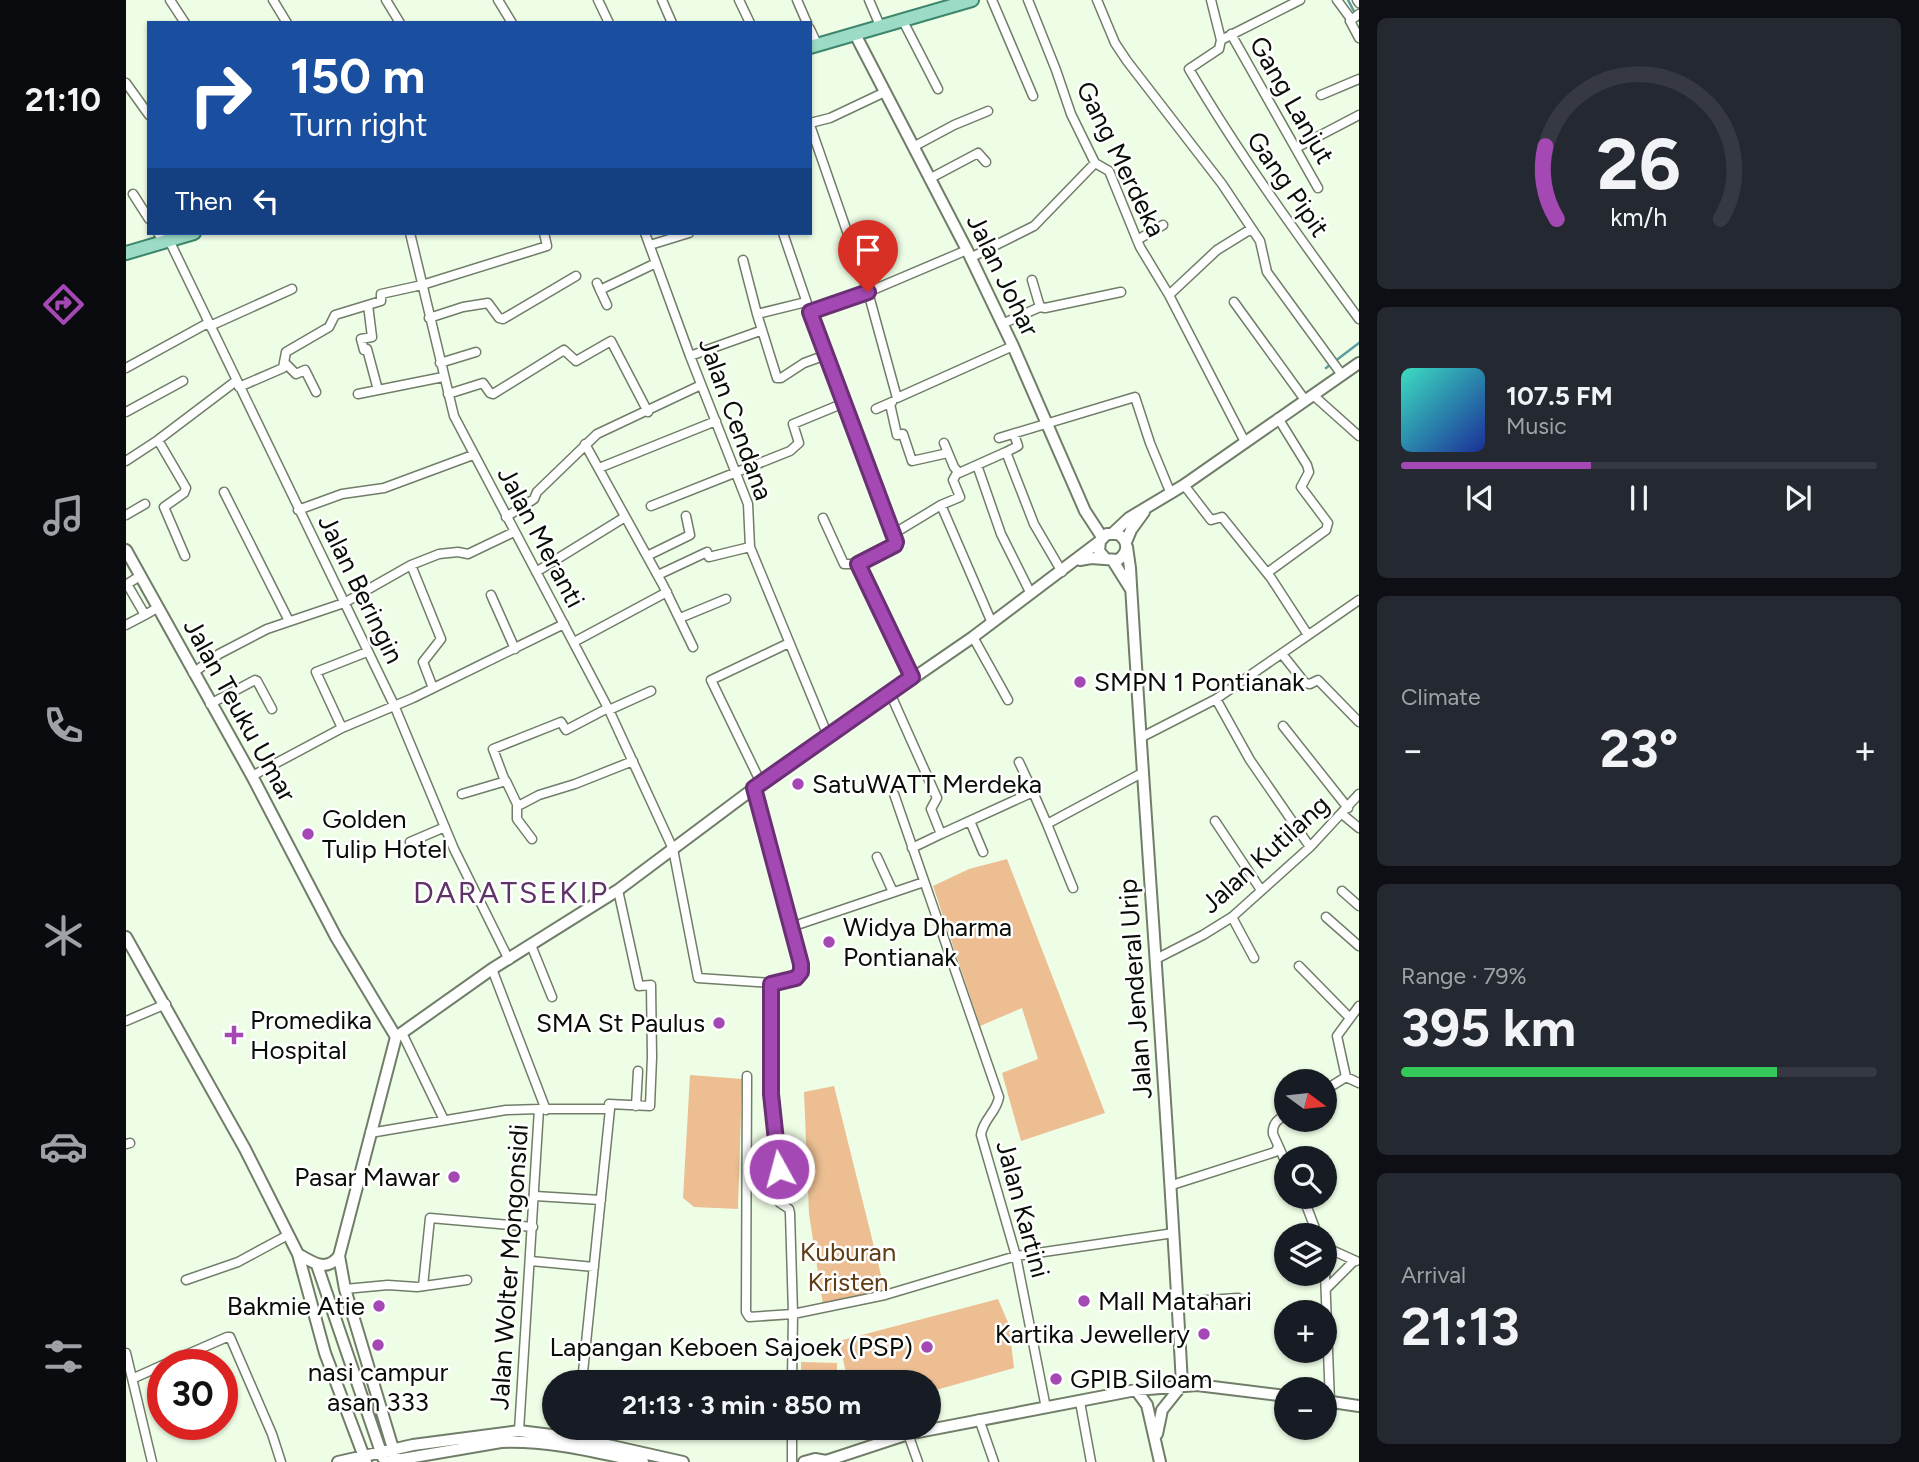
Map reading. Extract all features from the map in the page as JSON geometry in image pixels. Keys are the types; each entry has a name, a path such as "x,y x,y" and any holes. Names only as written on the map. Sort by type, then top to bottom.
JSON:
{"main road":[{"path":"814,46 856,36 952,3 972,0"},
{"path":"126,253 163,238 182,235"}],"street":[{"path":"170,0 184,21"},
{"path":"273,0 286,21"},
{"path":"386,0 399,21"},
{"path":"498,0 511,21"},
{"path":"598,0 608,21"},
{"path":"662,0 671,21"},
{"path":"739,0 749,21"},
{"path":"797,0 806,21"},
{"path":"869,0 881,28"},
{"path":"992,0 1033,96"},
{"name":"Gang Merdeka","path":"1028,0 1067,106 1095,163 1109,171 1150,267 1169,295 1245,442"},
{"path":"1097,0 1107,26 1127,61 1222,184 1262,245 1263,262 1267,272 1339,370"},
{"name":"Gang Lanjut","path":"1210,0 1221,40"},
{"path":"1221,40 1300,0"},
{"path":"1337,0 1354,17 1359,38"},
{"path":"903,21 938,89"},
{"name":"Gang Lanjut","path":"1231,34 1318,188"},
{"name":"Jalan Johar","path":"856,36 969,254 1013,346 1085,511 1105,537"},
{"name":"Gang Pipit","path":"1221,40 1219,49 1189,69 1222,125 1280,211 1359,319"},
{"path":"1321,95 1359,79"},
{"path":"126,83 147,112"},
{"path":"812,123 830,118 885,92"},
{"path":"913,147 988,111"},
{"path":"1296,148 1359,115"},
{"path":"812,130 868,292 893,401 897,435 903,434 912,461 948,453"},
{"path":"929,178 978,153 986,162"},
{"path":"810,312 969,254 1034,226 1095,163"},
{"path":"133,194 147,216"},
{"path":"1137,240 1163,225"},
{"path":"1169,295 1217,250 1251,229"},
{"name":"Jalan Meranti","path":"410,235 454,416 609,709 673,849 698,978 771,984"},
{"path":"126,461 238,384 283,368 286,352 329,327 335,315 381,301 380,294 422,285 547,246 544,235"},
{"name":"Jalan Cendana","path":"646,235 748,504 750,547 828,736"},
{"path":"650,245 682,235"},
{"path":"784,235 896,542"},
{"name":"Jalan Beringin","path":"163,238 209,324 394,705 445,827 509,960"},
{"path":"743,261 761,331 778,378 826,355"},
{"path":"607,305 598,286 656,263"},
{"path":"429,318 463,307 488,303 499,318 503,319 576,276"},
{"path":"1032,280 1040,307"},
{"path":"126,369 209,324 292,289"},
{"path":"1002,324 1040,307 1044,309 1121,292"},
{"path":"757,314 807,302"},
{"path":"1234,302 1309,397 1359,436"},
{"path":"368,305 372,337 361,339 364,350 367,349 378,390"},
{"path":"690,356 761,331"},
{"path":"447,394 483,383 493,394 564,350 577,360 611,341 648,412"},
{"path":"876,409 1013,346"},
{"path":"440,363 476,352"},
{"path":"284,362 296,373 305,370 316,392"},
{"path":"389,1458 345,1289 339,1256 370,1133 399,1035 492,969 618,890 757,786 973,637 1077,561 1129,518 1171,494 1309,397 1339,370 1359,363"},
{"path":"358,394 443,377"},
{"path":"126,412 183,381"},
{"path":"506,517 534,499 537,492 597,434 701,385"},
{"path":"999,438 1135,397 1171,494"},
{"path":"651,506 797,446 799,443 793,424 844,403"},
{"path":"1267,573 1326,530 1328,523 1301,487 1309,472 1307,464 1278,418"},
{"path":"599,468 716,422"},
{"path":"823,518 844,564 858,564 895,545 898,531 941,505 960,497 953,480 957,473 1018,446 1014,434"},
{"path":"158,440 186,490 164,507 185,556"},
{"path":"944,443 957,473"},
{"path":"585,444 658,575 694,647"},
{"path":"1006,452 1034,524 1062,572"},
{"path":"298,510 342,494 384,488 473,455"},
{"path":"977,465 992,512 1031,594"},
{"path":"1184,485 1211,520 1222,517 1267,573 1308,635"},
{"path":"224,492 289,621"},
{"path":"126,515 145,504"},
{"path":"941,505 992,623"},
{"path":"1077,561 1122,557 1131,530 1145,509"},
{"path":"536,572 625,517"},
{"path":"647,556 690,535 689,520"},
{"path":"192,673 244,640 289,621 344,603 411,565 439,554 468,554 514,532"},
{"path":"1105,537 1118,534 1126,545"},
{"path":"1105,537 1099,551 1132,590"},
{"name":"Jalan Jenderal Urip","path":"1126,545 1132,590 1142,773 1172,1185 1182,1385"},
{"path":"658,575 707,552 709,557 750,547"},
{"name":"Jalan Teuku Umar","path":"126,550 192,673 252,775 336,937 399,1035"},
{"path":"858,564 912,677"},
{"path":"411,565 441,639 423,662 433,688"},
{"path":"140,576 127,583 145,615"},
{"path":"574,642 667,592"},
{"path":"491,595 515,649"},
{"path":"680,618 726,599"},
{"path":"1140,738 1216,699 1359,601"},
{"path":"126,625 157,608"},
{"path":"252,775 342,729 564,624"},
{"path":"973,637 1007,700"},
{"path":"789,643 711,680 757,786 801,964 801,972 796,978 771,984 771,1094 780,1178 777,1197 790,1213 792,1370"},
{"path":"342,729 316,673 367,652"},
{"path":"1282,654 1305,683 1318,680 1359,722"},
{"path":"210,704 255,680 272,709"},
{"path":"532,839 517,819 517,804 493,749 562,722 566,730 651,691"},
{"path":"890,693 937,796 931,809 942,834"},
{"path":"1216,699 1250,760 1310,847"},
{"path":"1283,726 1359,828"},
{"path":"517,804 633,761"},
{"path":"1019,762 1073,888"},
{"path":"1047,824 1142,773"},
{"path":"462,794 505,781"},
{"path":"912,848 1033,792"},
{"name":"Jalan Kartini","path":"894,794 999,1097 998,1107 982,1126 981,1135 1016,1256 1046,1408"},
{"name":"Jalan Kutilang","path":"1156,959 1232,917 1310,847 1359,794"},
{"path":"970,821 983,852"},
{"path":"1215,821 1261,890"},
{"path":"410,842 445,827"},
{"path":"877,857 893,892"},
{"path":"791,927 924,882"},
{"path":"492,969 524,1049 543,1110 650,1106 651,985 639,986 623,903 618,890"},
{"path":"1342,891 1359,906"},
{"path":"1232,917 1254,958"},
{"path":"1326,917 1359,946"},
{"path":"126,937 245,1149 298,1254 325,1353 365,1459"},
{"path":"531,945 552,997"},
{"path":"1300,966 1350,1017"},
{"path":"126,1021 166,1004"},
{"path":"1346,1077 1338,1036 1359,1006"},
{"path":"399,1035 444,1121"},
{"path":"636,1106 638,1071"},
{"path":"747,1076 746,1312 749,1317 793,1314 886,1295 1016,1256 1174,1233"},
{"path":"1346,1077 1359,1083"},
{"path":"1337,1083 1346,1077"},
{"path":"583,1370 610,1107"},
{"name":"Jalan Wolter Mongonsidi","path":"370,1133 506,1110 543,1110 519,1431"},
{"path":"1274,1127 1278,1146"},
{"path":"1172,1185 1274,1152"},
{"path":"535,1196 601,1200"},
{"path":"423,1286 429,1217 533,1227"},
{"path":"186,1280 238,1262 288,1235"},
{"path":"1326,1289 1357,1261 1337,1252"},
{"path":"298,1254 317,1265 329,1264 339,1256"},
{"path":"531,1261 594,1267"},
{"path":"317,1265 389,1458"},
{"path":"345,1289 388,1285 423,1286 467,1280"},
{"path":"1326,1286 1327,1377"},
{"path":"1177,1302 1238,1298"},
{"path":"201,1349 230,1337 235,1349"},
{"path":"126,1353 152,1462"},
{"path":"238,1355 272,1434 281,1462"},
{"path":"134,1378 147,1372"},
{"path":"1157,1440 1162,1410 1182,1385"},
{"path":"941,1427 1182,1385 1274,1395"},
{"path":"1136,1391 1147,1405 1160,1462"},
{"path":"1080,1402 1091,1462"},
{"path":"1337,1403 1359,1406"},
{"path":"979,1419 994,1462"},
{"path":"389,1458 519,1431 542,1432"},
{"path":"599,1440 664,1460 683,1462"},
{"path":"792,1440 792,1462"},
{"path":"804,1462 815,1459 830,1461 891,1440"},
{"path":"910,1440 918,1462"},
{"path":"338,1462 520,1441 556,1444 643,1462"}],"green space":[{"path":"1007,859 1105,1113 1021,1141 1002,1073 1038,1059 1022,1008 980,1026 933,886 969,869"},
{"path":"690,1075 742,1079 738,1209 694,1207 683,1198"},
{"name":"Kuburan Kristen","path":"834,1086 885,1291 823,1305 809,1214 804,1092"},
{"name":"Lapangan Keboen Sajoek (PSP)","path":"998,1299 1009,1325 1014,1368 941,1389 941,1370 845,1370 839,1341"},
{"path":"801,1362 837,1363 837,1370 801,1370"}],"waterway":[{"path":"1348,0 1359,21"},
{"path":"1326,368 1359,343"}],"place":[{"name":"SMPN 1 Pontianak","path":"1080,682"},
{"name":"SatuWATT Merdeka","path":"798,784"},
{"name":"Golden Tulip Hotel","path":"308,834"},
{"name":"Widya Dharma Pontianak","path":"829,942"},
{"name":"SMA St Paulus","path":"719,1023"},
{"name":"Promedika Hospital","path":"234,1035"},
{"name":"Pasar Mawar","path":"454,1177"},
{"name":"Mall Matahari","path":"1084,1301"},
{"name":"Bakmie Atie","path":"379,1306"},
{"name":"Kartika Jewellery","path":"1204,1334"},
{"name":"nasi campur asan 333","path":"378,1345"},
{"name":"Lapangan Keboen Sajoek (PSP)","path":"927,1347"},
{"name":"GPIB Siloam","path":"1056,1379"}],"district":[{"name":"DARATSEKIP","path":"511,893"}],"route":[{"path":"779,1169 771,1094 771,984 796,978 801,972 801,964 754,788 912,677 858,564 896,542 810,312 868,292"}]}
